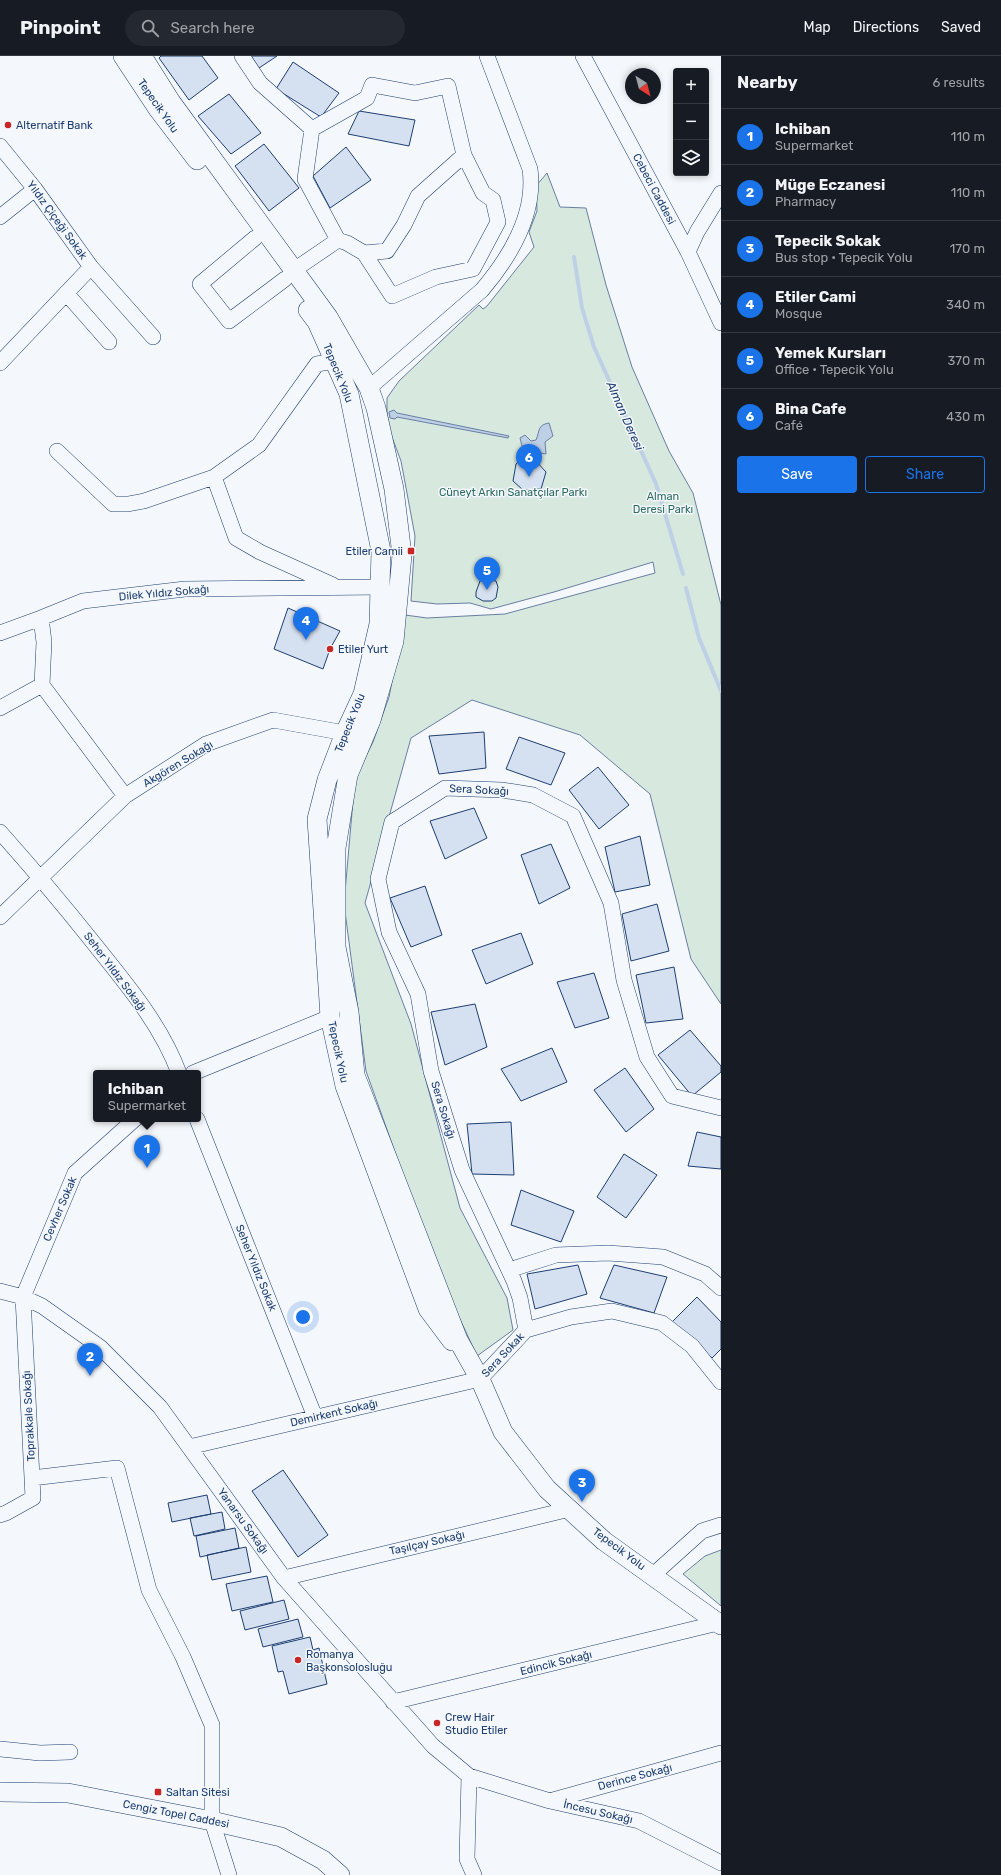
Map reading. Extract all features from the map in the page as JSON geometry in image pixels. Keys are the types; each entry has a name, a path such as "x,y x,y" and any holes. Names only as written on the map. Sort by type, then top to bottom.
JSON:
{"main road":[{"name":"Tepecik Yolu","path":"123,56 158,109 255,238 328,317 369,388 376,408 394,489 402,555 390,587 379,624 363,694 345,733 327,780 317,819 330,1017 345,1086 428,1309 480,1380"},
{"name":"Tepecik Yolu","path":"142,56 171,102 289,275 317,322 349,394 390,587 394,641 371,720 348,775 336,848 336,947 349,1012 356,1075 458,1340 480,1380 503,1432 547,1489 604,1541 720,1624"},
{"path":"349,394 362,388 369,388"},
{"path":"354,416 360,416 376,408"},
{"path":"345,733 363,738"},
{"path":"330,1017 349,1012"},
{"name":"Cengiz Topel Caddesi","path":"0,1792 68,1793 212,1821 281,1837 323,1860 340,1875"}],"street":[{"path":"242,56 260,83 312,129"},
{"path":"369,388 482,290 491,279 514,243 522,224 529,203 532,184 530,169 487,56"},
{"name":"Cebeci Caddesi","path":"583,56 688,252 721,323"},
{"path":"372,85 415,93 448,86 464,155 483,193 493,200 498,222 473,269 436,277 392,296 364,253 347,243 338,240 305,179 312,129 367,98 372,85"},
{"name":"Yıldız Çiçeği Sokak","path":"0,146 35,189 91,266 0,363"},
{"path":"364,253 387,251 404,225 418,196 464,155"},
{"path":"0,217 35,189"},
{"path":"688,252 697,232 721,193"},
{"path":"255,238 200,284 229,320 338,240"},
{"path":"91,266 153,337"},
{"path":"66,293 108,342"},
{"path":"57,451 113,504 128,504 144,501 214,477 259,445 317,364 334,360"},
{"path":"214,477 236,538 260,552 338,587"},
{"name":"Dilek Yıldız Sokağı","path":"0,633 82,601 185,590 390,587"},
{"path":"41,618 44,642 42,685 125,796"},
{"path":"0,708 42,685"},
{"name":"Akgören Sokağı","path":"0,917 125,796 206,744 273,720 345,733"},
{"name":"Sera Sokağı","path":"526,1330 520,1298 462,1170 431,1070 418,994 390,932 378,879 392,822 445,788 502,790 533,795 573,816 611,903 624,980 647,1056 672,1096 721,1108"},
{"path":"0,832 40,878"},
{"name":"Seher Yıldız Sokağı","path":"40,878 132,990 170,1048 178,1070"},
{"path":"200,1070 330,1017"},
{"name":"Cevher Sokak","path":"23,1297 75,1173 132,1122"},
{"name":"Seher Yıldız Sokak","path":"198,1122 315,1417"},
{"path":"508,1270 556,1255 608,1253 663,1256 705,1274 721,1288"},
{"name":"Yanarsu Sokağı","path":"0,1291 23,1297 42,1306 100,1347 160,1407 284,1578 433,1746 469,1776"},
{"name":"Toprakkale Sokağı","path":"0,1515 32,1498 23,1297"},
{"path":"526,1330 571,1317 612,1311 662,1323 692,1346 721,1382"},
{"name":"Sera Sokak","path":"480,1380 526,1330"},
{"name":"Demirkent Sokağı","path":"189,1447 480,1380"},
{"path":"32,1478 117,1468 149,1590 183,1657 212,1725 212,1821 229,1875"},
{"name":"Taşılçay Sokağı","path":"284,1578 570,1509"},
{"path":"653,1575 702,1531 721,1525"},
{"name":"Edincik Sokağı","path":"393,1702 720,1624"},
{"path":"0,1749 40,1754 70,1752"},
{"name":"Derince Sokağı","path":"550,1801 721,1753"},
{"path":"469,1776 467,1859 474,1875"},
{"name":"İncesu Sokağı","path":"469,1776 550,1801 639,1821 719,1860"}],"green space":[{"path":"547,173 560,207 586,208 606,285 632,367 669,451 693,493 721,605 721,1004 691,959 650,794 580,735 472,700 411,738 365,903 411,1024 460,1208 507,1298 513,1330 477,1356 454,1306 409,1191 366,1071 344,904 355,778 373,742 389,697 405,615 427,618 505,614 655,573 653,562 554,592 491,609 470,603 437,604 411,601 415,536 401,461 387,424 387,398 399,381 479,305 483,309 487,306 534,247 529,232 537,211 536,186"},
{"path":"721,1550 721,1606 683,1574 705,1556"}],"water":[{"path":"394,410 397,413 509,436 508,438 397,417 395,419 390,418 389,412"},
{"path":"549,423 553,436 545,442 546,454 539,453 538,448 530,449 522,446 520,438 525,435 531,441 536,440 542,425"}],"building":[{"path":"161,56 202,56 218,78 189,100 159,58"},
{"path":"251,56 277,56 259,68"},
{"path":"293,62 339,93 321,117 276,89"},
{"path":"229,94 261,133 231,154 198,116"},
{"path":"359,111 415,120 409,146 348,134"},
{"path":"264,144 299,188 269,211 235,166"},
{"path":"346,147 371,180 330,208 313,176"},
{"path":"524,457 535,460 546,472 541,489 523,490 513,481 516,464"},
{"path":"485,579 496,581 498,587 496,598 492,601 483,601 476,597 476,592 480,581"},
{"path":"288,608 340,631 330,649 323,669 274,649"},
{"path":"484,732 486,768 439,774 429,736"},
{"path":"519,737 565,753 551,785 506,769"},
{"path":"598,767 629,805 599,829 569,790"},
{"path":"474,808 487,838 445,859 430,821"},
{"path":"640,836 650,885 615,892 605,847"},
{"path":"551,844 570,888 539,904 521,855"},
{"path":"425,886 442,935 411,947 390,898"},
{"path":"657,904 669,951 631,961 622,914"},
{"path":"521,933 533,964 486,984 472,950"},
{"path":"674,967 683,1019 646,1023 636,975"},
{"path":"594,973 609,1018 575,1028 557,982"},
{"path":"475,1004 487,1047 445,1065 431,1012"},
{"path":"690,1030 721,1066 721,1072 692,1096 658,1055"},
{"path":"552,1048 567,1082 521,1101 501,1069"},
{"path":"625,1068 654,1109 626,1132 594,1090"},
{"path":"511,1122 514,1175 472,1174 467,1124"},
{"path":"697,1132 721,1137 721,1169 688,1166"},
{"path":"624,1154 657,1175 626,1218 597,1197"},
{"path":"521,1190 574,1211 561,1242 511,1225"},
{"path":"578,1265 587,1294 535,1309 527,1274"},
{"path":"614,1265 667,1277 654,1313 600,1298"},
{"path":"697,1297 721,1322 721,1349 712,1358 671,1323"},
{"path":"283,1470 328,1535 298,1557 252,1491"},
{"path":"207,1495 211,1514 172,1522 168,1503"},
{"path":"222,1512 225,1529 194,1536 190,1518"},
{"path":"235,1528 239,1548 200,1557 196,1536"},
{"path":"246,1547 251,1572 212,1580 207,1555"},
{"path":"267,1576 273,1602 232,1611 226,1584"},
{"path":"284,1600 289,1619 245,1630 240,1611"},
{"path":"298,1619 303,1637 263,1647 258,1629"},
{"name":"Romanya Başkonsolosluğu","path":"310,1637 313,1650 319,1648 327,1684 289,1694 283,1671 278,1672 272,1646"}],"waterway":[{"name":"Alman Deresi","path":"574,257 582,308 594,347 656,484 683,574"},
{"name":"Alman Deresi","path":"686,588 699,638 721,691"}],"place":[{"name":"Alternatif Bank","path":"8,125"},
{"name":"Bina Cafe","path":"529,477"},
{"name":"Etiler Camii","path":"411,551"},
{"name":"Yemek Kursları","path":"487,590"},
{"name":"Etiler Cami","path":"306,640"},
{"name":"Etiler Yurt","path":"330,649"},
{"name":"Ichiban","path":"147,1168"},
{"name":"Müge Eczanesi","path":"90,1376"},
{"name":"Tepecik Sokak","path":"582,1502"},
{"name":"Romanya Başkonsolosluğu","path":"298,1660"},
{"name":"Crew Hair Studio Etiler","path":"437,1723"},
{"name":"Saltan Sitesi","path":"158,1792"}],"park label":[{"name":"Cüneyt Arkın Sanatçılar Parkı","path":"513,492"},
{"name":"Alman Deresi Parkı","path":"663,502"}]}
